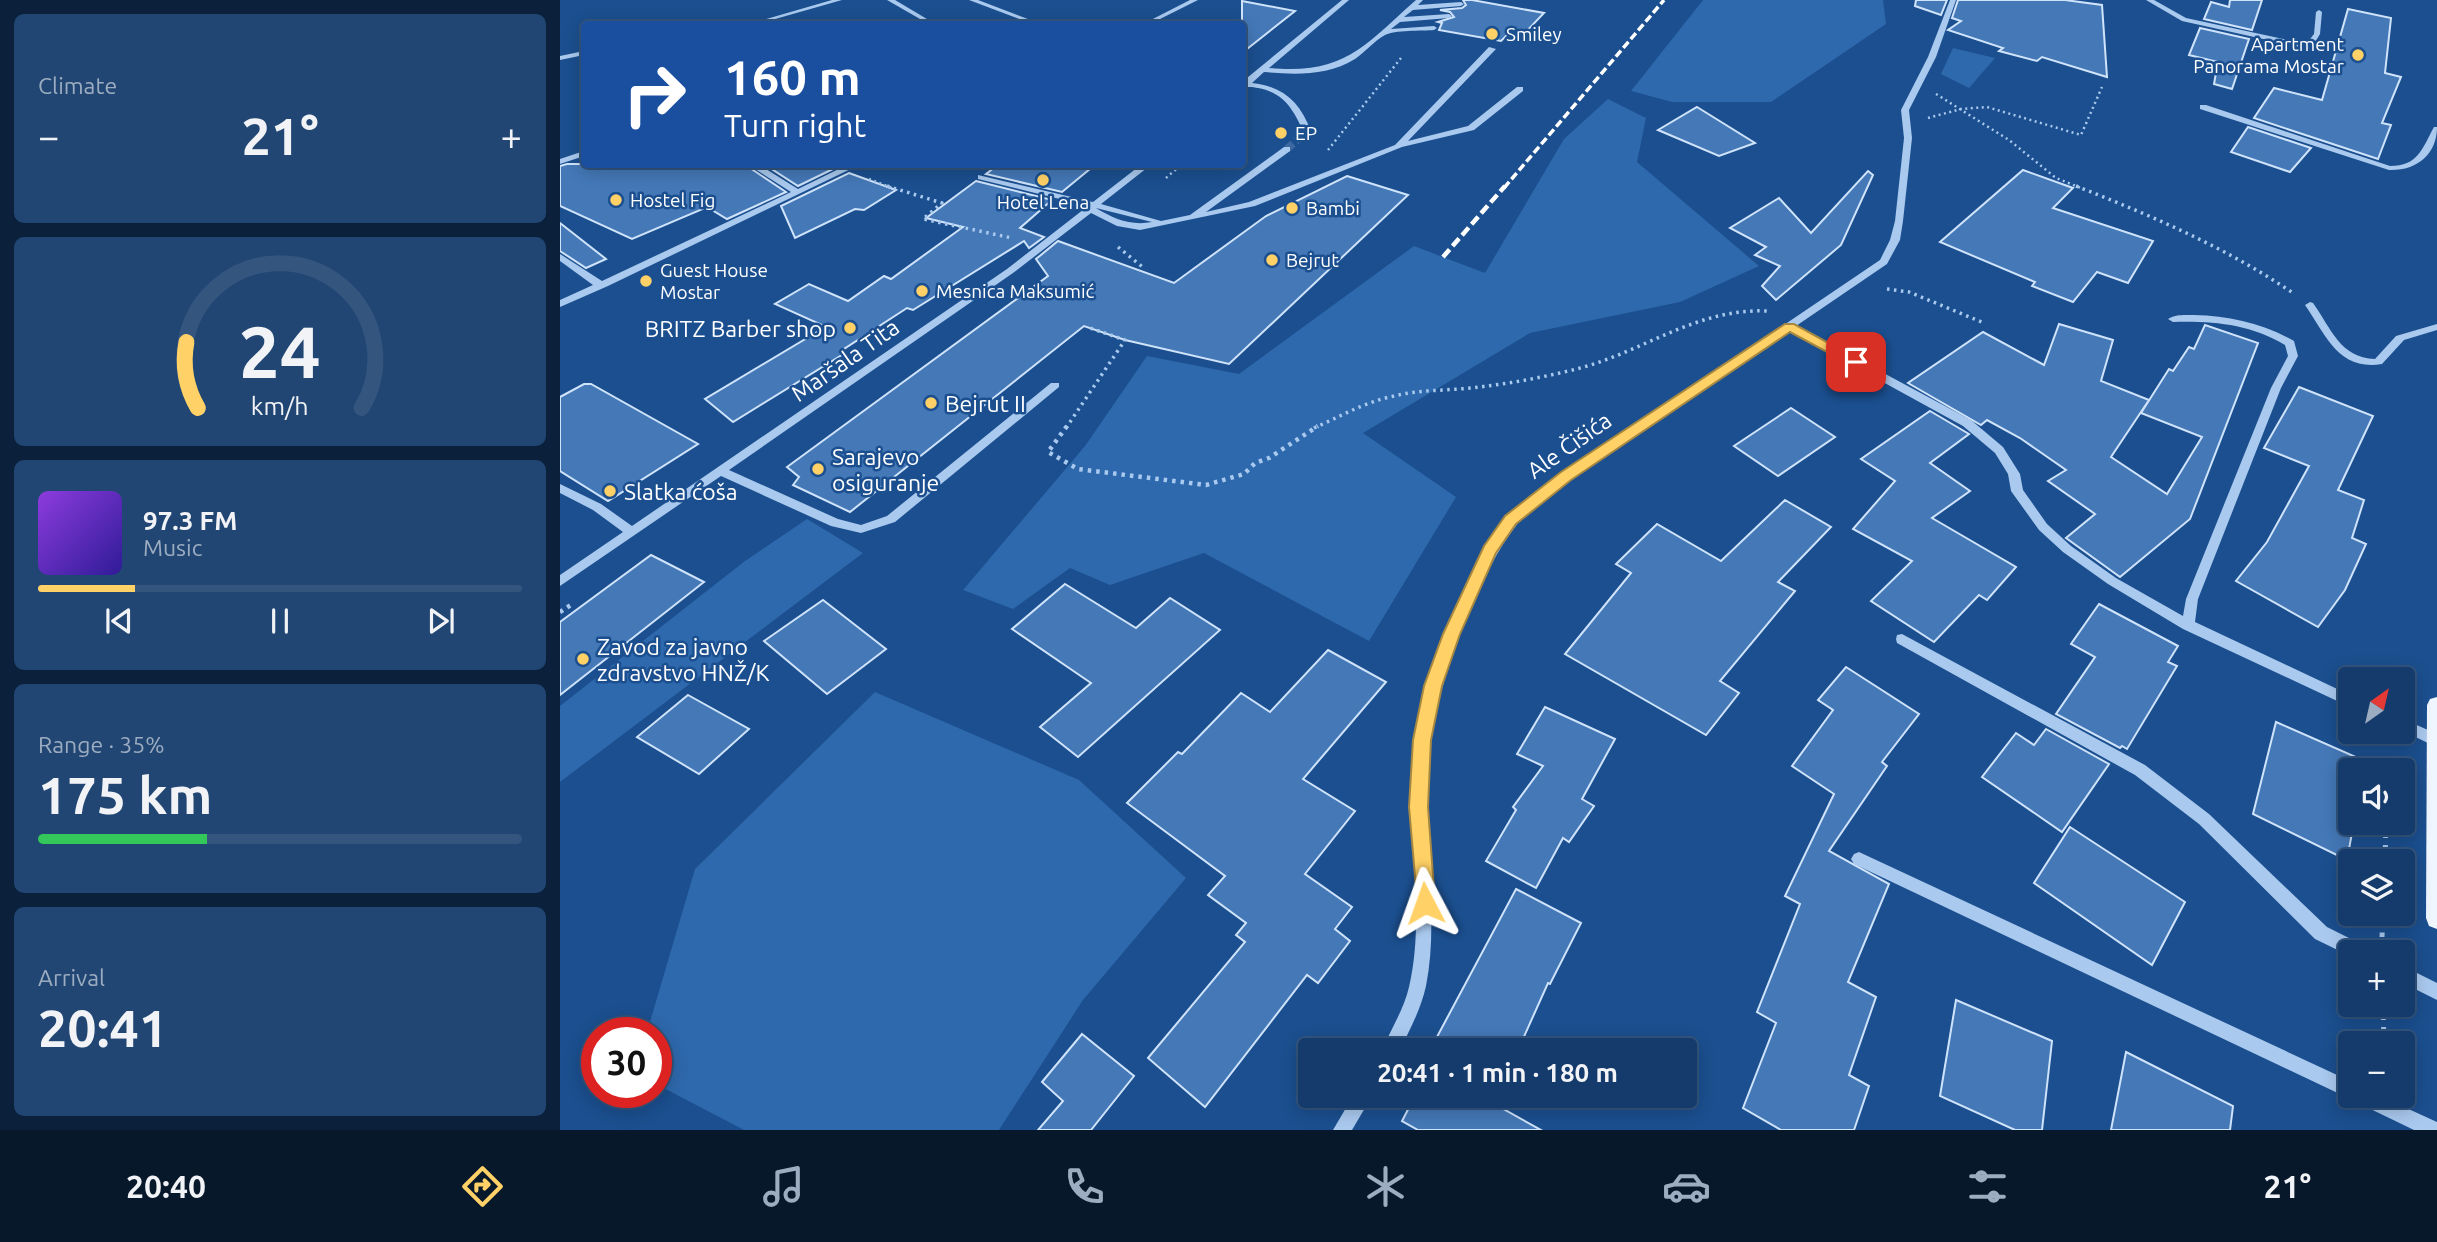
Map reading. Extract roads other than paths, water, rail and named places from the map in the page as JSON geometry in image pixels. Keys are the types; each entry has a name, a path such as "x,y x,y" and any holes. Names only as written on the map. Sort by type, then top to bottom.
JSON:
{"main road":[{"path":"2437,705 2437,918"}],"street":[{"path":"763,21 839,0"},
{"path":"890,0 927,21"},
{"path":"972,0 1030,21"},
{"path":"1152,21 1195,0"},
{"path":"1246,84 1346,0"},
{"path":"1263,70 1299,74 1337,67 1347,62 1420,0"},
{"path":"2149,0 2185,20 2308,47 2317,34 2319,12"},
{"path":"1841,292 1884,262 1895,240 1907,124 1905,110 1932,57 1951,1"},
{"path":"1410,8 1461,4"},
{"path":"1397,20 1449,16"},
{"path":"1382,32 1434,29"},
{"path":"1398,147 1492,49"},
{"path":"560,58 581,54"},
{"path":"1246,86 1265,86 1294,102 1307,131"},
{"path":"981,177 1095,208 1120,224 1140,227 1167,223 1252,204 1398,147 1471,128 1520,89"},
{"path":"2203,107 2389,168 2405,170 2417,162 2437,130"},
{"path":"1192,218 1287,149"},
{"path":"560,162 581,154"},
{"path":"758,168 798,192"},
{"path":"560,304 849,168"},
{"name":"Maršala Tita","path":"560,580 890,355 1095,208 1143,168"},
{"path":"560,257 596,283 605,284"},
{"name":"Ale Čišića","path":"1396,1038 1417,992 1427,925 1419,807 1422,740 1433,686 1451,634 1489,550 1511,520 1529,503 1841,292"},
{"path":"2310,305 2326,325 2341,353 2364,363 2378,362 2400,338 2437,327"},
{"path":"2173,318 2220,317 2268,329 2290,343 2293,356 2276,388 2192,599 2188,625"},
{"path":"1789,326 1967,422 1999,450 2014,474 2017,491 2026,506 2067,549 2112,581 2188,625 2338,695"},
{"path":"721,471 835,523 861,529 891,519 1055,385"},
{"path":"560,488 597,507 632,532"},
{"path":"1902,639 2140,770 2204,819 2321,933 2338,942"},
{"path":"2415,731 2435,740"},
{"path":"1859,859 2338,1084"},
{"path":"2415,980 2437,992"},
{"path":"1342,1130 1356,1108"},
{"path":"2387,1108 2434,1130"}],"tunnel":[{"path":"1287,149 1307,131"}],"railway":[{"path":"1504,188 1664,0"},
{"path":"1443,257 1505,186"}],"place":[{"name":"Smiley","path":"1492,34"},
{"name":"Apartment Panorama Mostar","path":"2358,55"},
{"name":"EP","path":"1281,133"},
{"name":"Hotel Lena","path":"1043,180"},
{"name":"Hostel Fig","path":"616,200"},
{"name":"Bambi","path":"1292,208"},
{"name":"Bejrut","path":"1272,260"},
{"name":"Guest House Mostar","path":"646,281"},
{"name":"Mesnica Maksumić","path":"922,291"},
{"name":"BRITZ Barber shop","path":"850,328"},
{"name":"Bejrut II","path":"931,403"},
{"name":"Sarajevo osiguranje","path":"818,469"},
{"name":"Slatka ćoša","path":"610,491"},
{"name":"Zavod za javno zdravstvo HNŽ/K","path":"583,659"}]}
